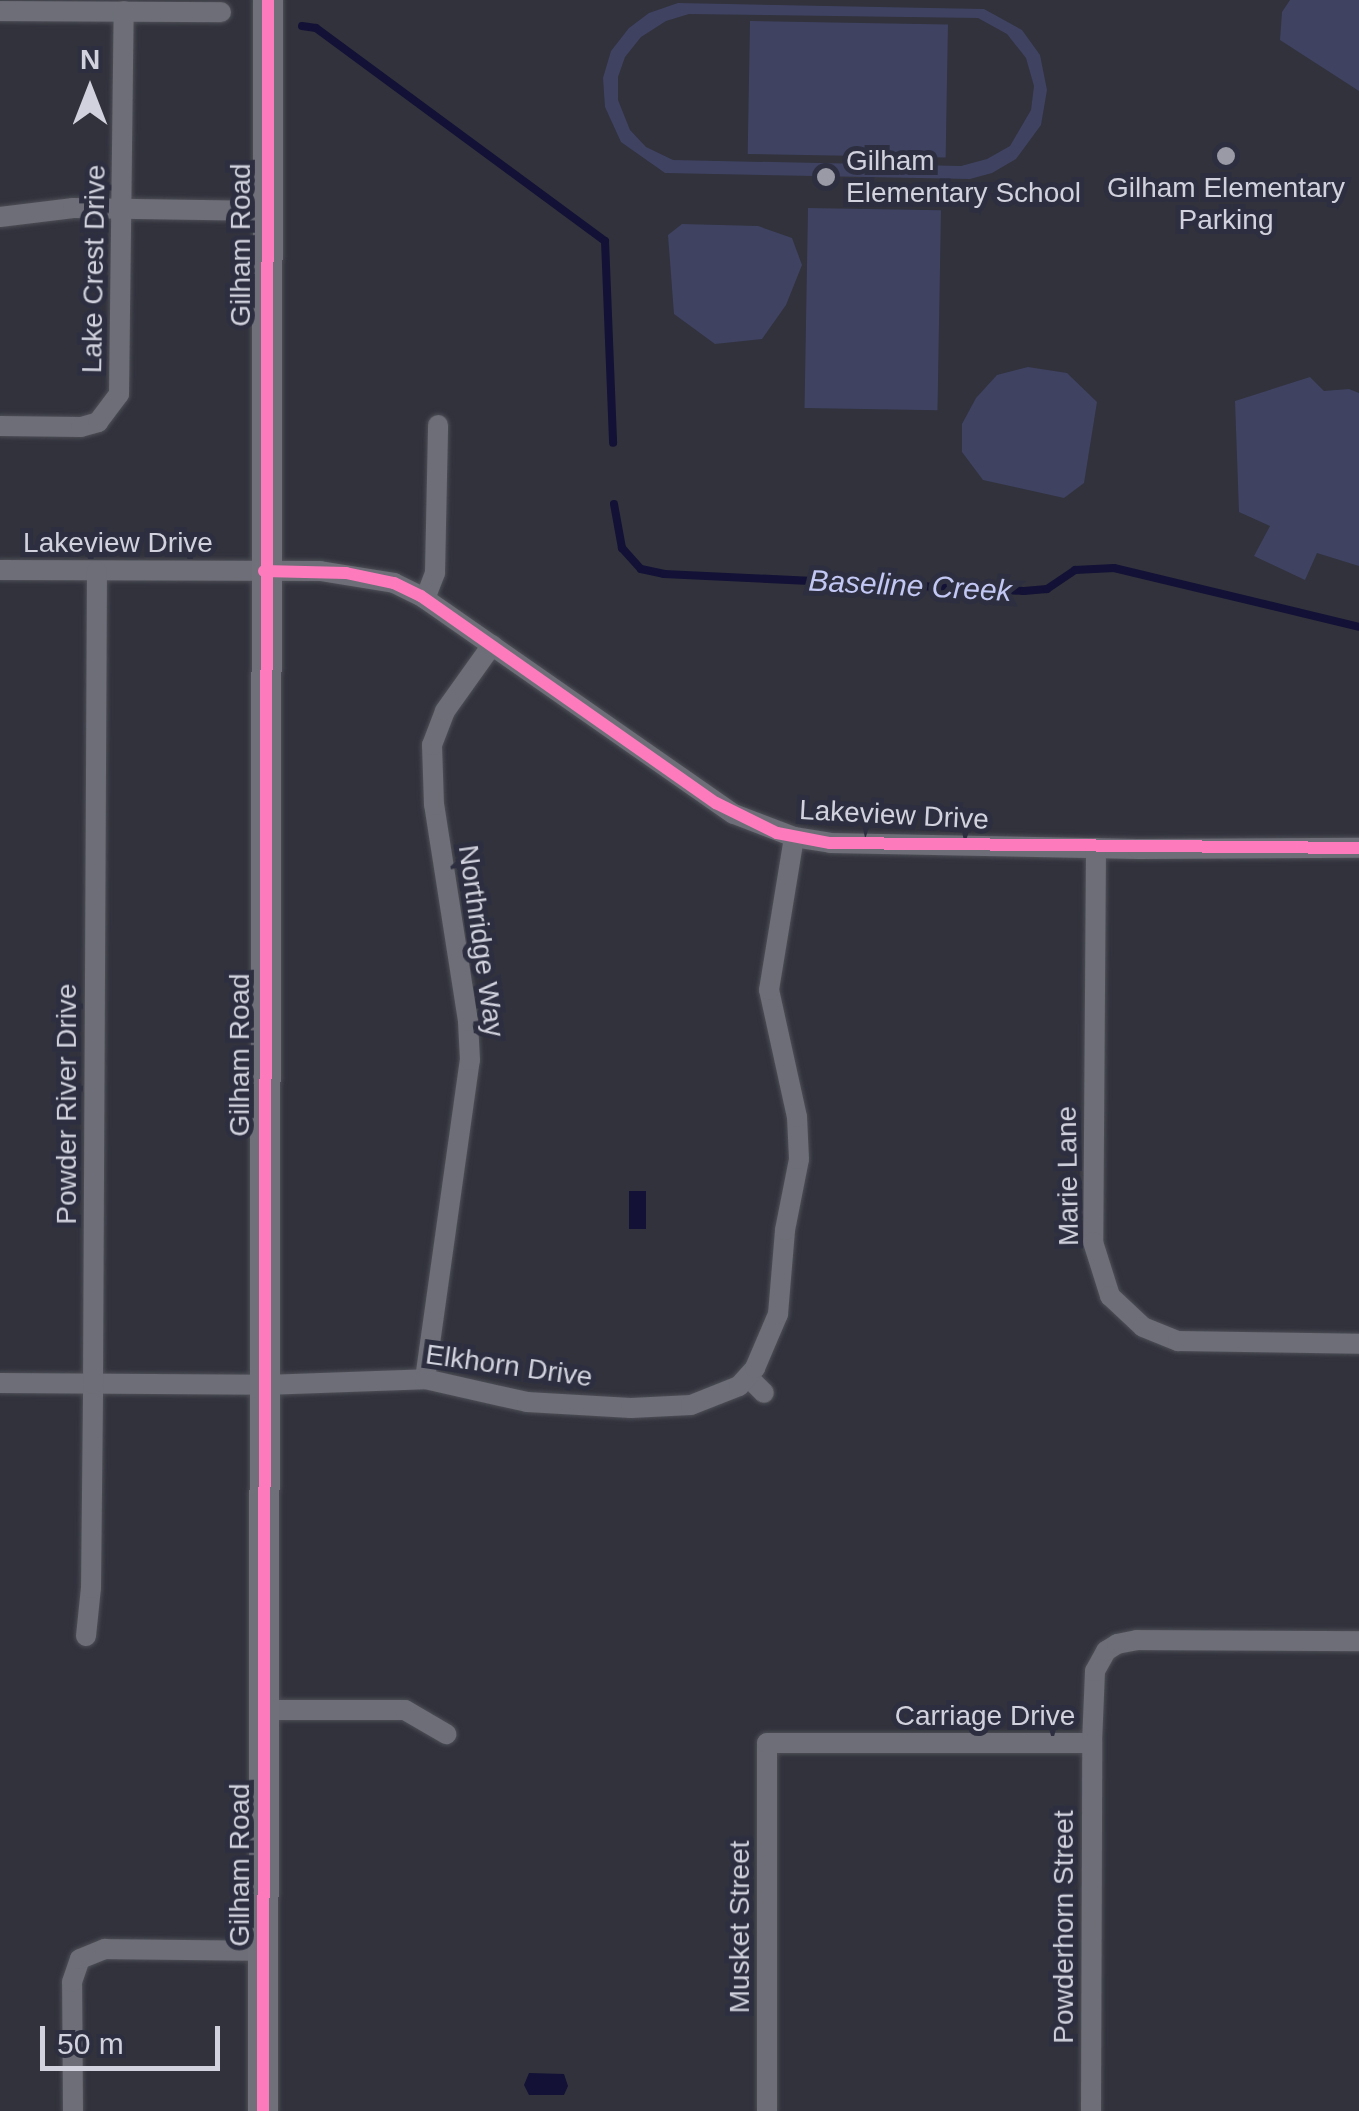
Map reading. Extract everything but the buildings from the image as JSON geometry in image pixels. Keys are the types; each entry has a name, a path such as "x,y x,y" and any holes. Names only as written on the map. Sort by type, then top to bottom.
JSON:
{"street":[{"name":"Gilham Road","path":"263,2111 268,0"},
{"path":"0,11 221,12"},
{"name":"Lake Crest Drive","path":"0,426 81,427 98,422 111,410 120,380 124,11"},
{"path":"0,217 61,209 266,211"},
{"path":"425,599 436,573 438,425"},
{"name":"Lakeview Drive","path":"0,570 264,571 372,576 425,599 734,814 794,837 830,843 1359,848"},
{"name":"Powder River Drive","path":"86,1636 91,1588 94,1384 97,571"},
{"name":"Northridge Way","path":"425,1379 470,1060 431,756 440,721 492,645"},
{"path":"764,1393 748,1378 770,1341 778,1314 785,1230 799,1159 796,1117 769,990 794,837"},
{"name":"Marie Lane","path":"1096,848 1094,1242 1110,1296 1143,1327 1178,1342 1359,1344"},
{"name":"Elkhorn Drive","path":"0,1383 265,1385 425,1379 526,1402 631,1408 704,1402 748,1378"},
{"name":"Carriage Drive","path":"767,1743 1092,1743 1094,1671 1106,1651 1117,1644 1138,1640 1359,1642"},
{"path":"265,1710 405,1710 446,1734"},
{"name":"Musket Street","path":"767,1743 768,2111"},
{"name":"Powderhorn Street","path":"1091,2111 1092,1743"},
{"path":"73,2111 72,1982 80,1959 105,1949 265,1951"}],"shaded area":[{"path":"1290,0 1359,0 1359,91 1280,40 1282,12"},
{"path":"678,3 984,9 1022,30 1040,55 1047,90 1041,125 1016,159 992,173 970,179 665,173 621,142 605,107 603,78 611,51 629,28 649,13","holes":["689,14 978,18 1007,34 1026,58 1034,86 1031,110 1010,146 987,159 961,166 673,160 646,147 630,130 618,100 618,77 625,57 641,37 666,21"]},
{"path":"750,21 948,24 946,157 748,154"},
{"path":"808,208 941,210 937,410 805,408"},
{"path":"682,224 758,226 792,238 802,265 786,305 762,339 715,344 674,314 668,235"},
{"path":"1028,367 1067,373 1097,402 1084,483 1064,498 983,480 962,452 962,424 976,398 997,375"},
{"path":"1310,377 1324,391 1349,389 1359,393 1359,566 1317,553 1305,580 1254,556 1270,526 1239,512 1235,401"},
{"path":"629,1191 646,1191 646,1229 629,1229"},
{"path":"529,2073 564,2074 568,2086 564,2095 529,2095 524,2085"}],"waterway":[{"name":"Baseline Creek","path":"302,26 316,28 605,241 613,443"},
{"name":"Baseline Creek","path":"614,504 622,548 641,569 664,574 1024,591 1047,589 1075,570 1114,568 1359,627"}],"cycle path":[{"path":"263,2111 268,0"},
{"path":"264,571 346,573 394,583 421,596 716,803 777,833 830,843 1359,848"}],"place":[{"name":"Gilham Elementary Parking","path":"1226,156"},
{"name":"Gilham Elementary School","path":"826,177"}]}
